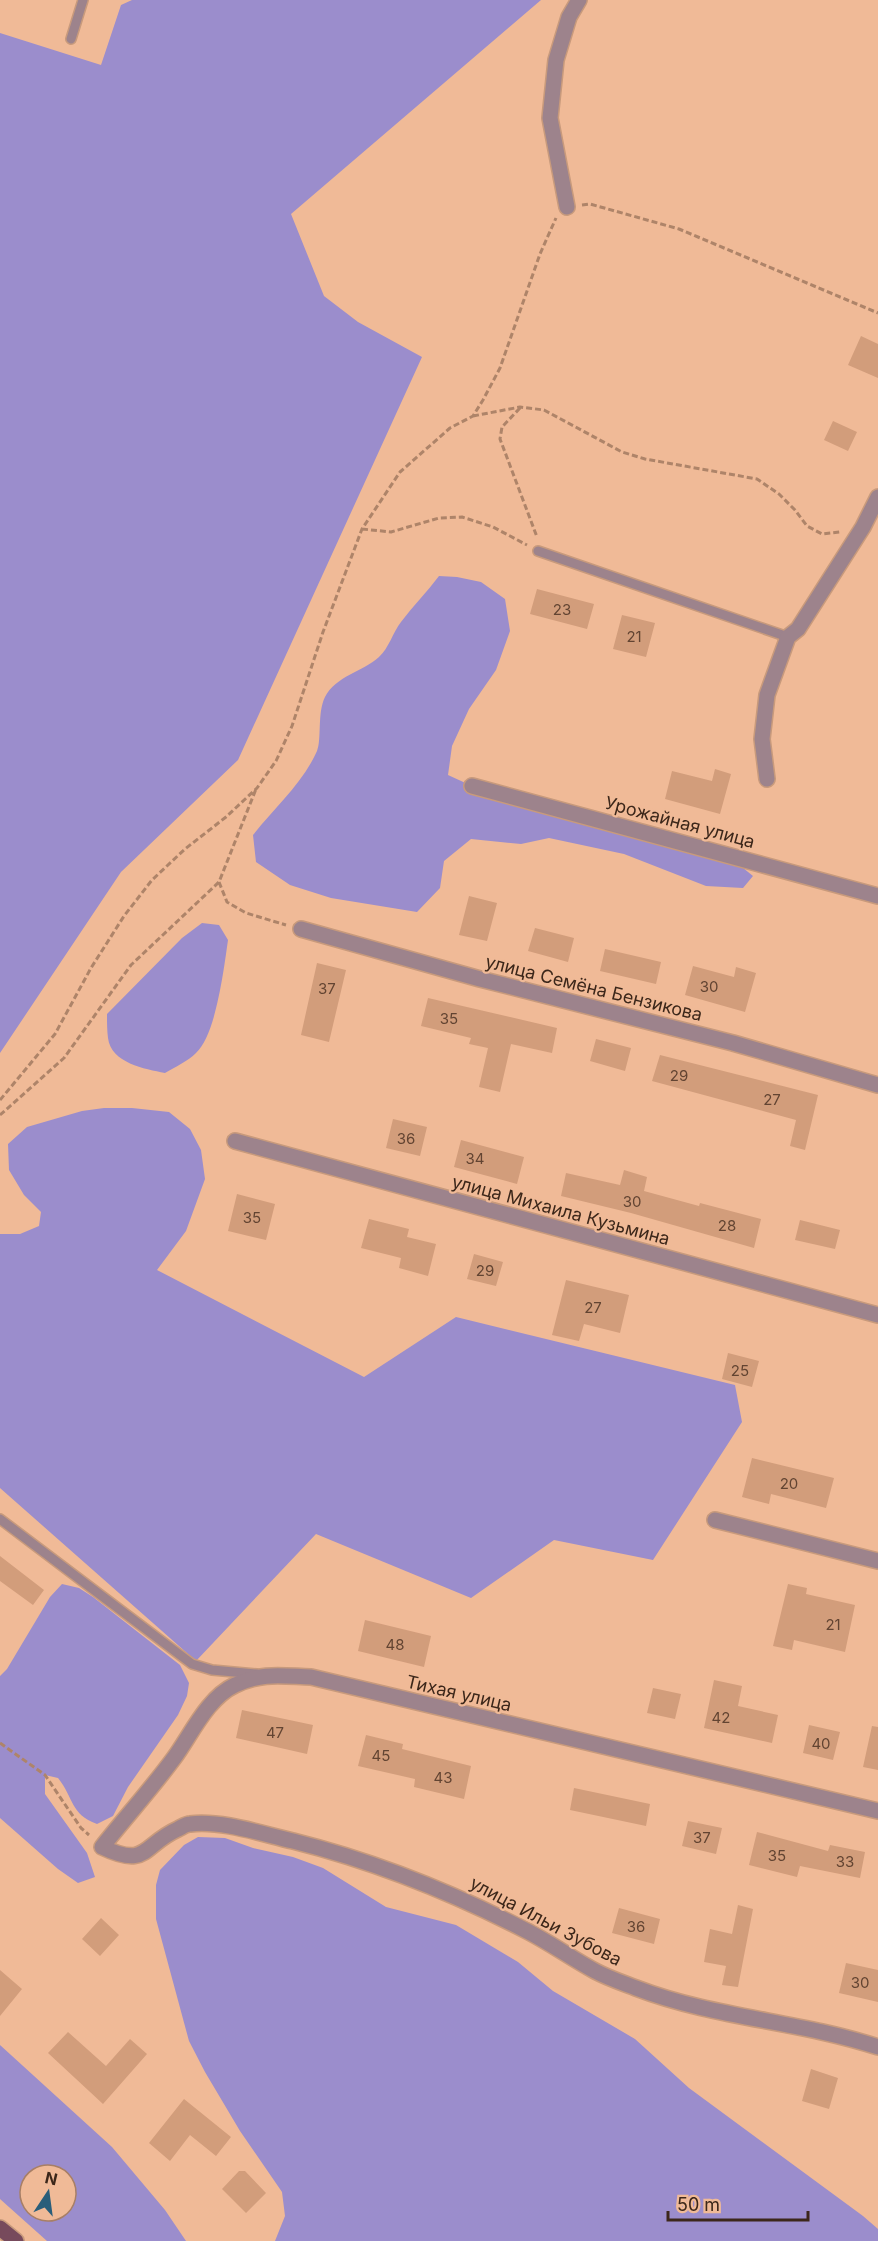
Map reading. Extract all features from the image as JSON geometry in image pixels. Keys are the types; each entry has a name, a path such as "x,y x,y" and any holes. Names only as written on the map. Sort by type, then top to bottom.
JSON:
{"main road":[{"path":"0,2228 16,2241"}],"street":[{"path":"567,207 550,118 556,60 569,17 579,0"},
{"path":"767,779 762,739 767,695 788,637 798,629 863,527 878,497"},
{"name":"Урожайная улица","path":"472,786 878,896"},
{"name":"улица Семёна Бензикова","path":"301,929 480,979 733,1043 878,1085"},
{"name":"улица Михаила Кузьмина","path":"235,1140 878,1315"},
{"path":"715,1520 878,1561"},
{"name":"Тихая улица","path":"102,1847 173,1760 205,1713 220,1696 233,1686 263,1675 311,1677 878,1811"},
{"name":"улица Ильи Зубова","path":"102,1847 121,1856 140,1856 169,1833 189,1824 227,1826 297,1842 396,1872 458,1896 527,1931 596,1972 639,1990 692,2006 841,2034 878,2046"}],"lane":[{"path":"71,39 83,0"},
{"path":"538,551 788,637"},
{"path":"0,1519 192,1664 212,1670 263,1675"}],"path":[{"path":"473,416 500,368 555,218 567,207 590,204 679,230 878,313"},
{"path":"520,407 502,427 500,439 512,475 536,531 538,551"},
{"path":"0,1100 55,1034 124,916 152,880 257,788 276,761 292,726 323,632 362,529 400,472 450,428 473,416 520,407 544,410 630,454 757,479 779,494 807,526 822,534 832,535 863,527"},
{"path":"362,529 391,532 439,518 462,517 493,527 538,551"},
{"path":"0,1115 64,1058 131,965 219,882 257,788"},
{"path":"219,882 227,902 246,913 301,929"},
{"path":"0,1743 45,1775 81,1828 102,1847"}],"shaded area":[{"path":"132,0 541,0 291,214 324,296 358,322 422,357 238,760 121,872 0,1053 0,33 101,65 121,5"},
{"path":"439,576 481,582 505,599 510,631 496,670 469,709 452,746 448,775 472,786 727,855 753,876 743,888 706,886 624,854 549,838 521,844 471,839 444,861 440,888 417,912 331,898 290,885 256,862 253,835 296,785 317,751 321,710 325,697 342,679 379,657 401,622"},
{"path":"202,923 219,925 228,940 214,1017 203,1044 189,1059 165,1073 139,1067 122,1059 110,1047 107,1014 182,938"},
{"path":"104,1108 169,1112 190,1129 201,1150 205,1179 186,1231 157,1270 364,1377 456,1317 735,1385 742,1422 653,1560 554,1540 471,1598 316,1534 196,1661 0,1488 0,1234 20,1234 39,1226 41,1212 24,1195 9,1170 8,1144 27,1127 82,1111"},
{"path":"62,1584 79,1588 93,1597 180,1665 189,1683 187,1696 178,1715 128,1787 113,1816 97,1824 88,1820 73,1805 58,1778 45,1775 45,1794 87,1853 95,1877 78,1883 58,1869 0,1818 0,1676 7,1669 50,1597"},
{"path":"198,1837 225,1838 253,1848 293,1857 323,1868 386,1907 456,1925 518,1962 553,1991 635,2039 689,2088 863,2216 878,2229 878,2241 275,2241 285,2216 282,2192 240,2131 189,2041 156,1919 156,1885 160,1870 184,1845"},
{"path":"0,2045 112,2147 165,2210 186,2241 47,2241 27,2223 78,2223 78,2163 18,2163 18,2215 0,2199"}],"building":[{"path":"861,336 878,344 878,378 848,365"},
{"path":"833,421 857,432 848,451 824,440"},
{"path":"537,589 594,604 587,629 530,614"},
{"path":"622,615 655,623 646,657 613,649"},
{"path":"715,769 731,774 720,814 665,799 672,771 712,781"},
{"path":"469,896 497,903 487,941 459,935"},
{"path":"535,928 574,938 568,962 528,951"},
{"path":"605,949 661,962 656,984 600,971"},
{"path":"317,963 346,970 329,1042 301,1035"},
{"path":"693,966 734,977 736,967 756,973 745,1012 685,995"},
{"path":"428,998 557,1028 552,1053 511,1044 500,1092 479,1087 488,1048 469,1044 471,1038 421,1026"},
{"path":"596,1039 631,1048 625,1071 590,1061"},
{"path":"660,1055 818,1095 805,1150 790,1146 796,1120 652,1081"},
{"path":"393,1119 427,1127 420,1156 386,1148"},
{"path":"461,1140 524,1157 517,1184 454,1167"},
{"path":"624,1170 647,1177 644,1191 761,1219 754,1248 561,1196 566,1173 620,1185"},
{"path":"237,1194 275,1204 266,1240 228,1231"},
{"path":"369,1219 409,1229 407,1237 436,1244 428,1276 399,1268 401,1258 361,1248"},
{"path":"800,1220 840,1230 835,1249 795,1240"},
{"path":"474,1254 503,1262 496,1286 467,1279"},
{"path":"566,1280 629,1295 620,1333 584,1324 579,1341 552,1335"},
{"path":"728,1353 759,1361 752,1387 722,1379"},
{"path":"752,1458 834,1478 826,1508 771,1494 769,1504 742,1497"},
{"path":"0,1556 44,1590 33,1605 0,1581"},
{"path":"788,1584 807,1588 806,1594 855,1605 845,1652 794,1640 792,1650 773,1646"},
{"path":"365,1620 431,1636 424,1667 358,1651"},
{"path":"714,1680 742,1686 738,1706 778,1715 772,1743 704,1728"},
{"path":"653,1688 681,1694 675,1719 647,1713"},
{"path":"242,1710 313,1725 307,1754 236,1738"},
{"path":"809,1725 840,1732 833,1760 803,1753"},
{"path":"872,1726 878,1727 878,1770 863,1767"},
{"path":"366,1735 403,1744 402,1749 471,1766 464,1799 414,1787 415,1779 358,1766"},
{"path":"574,1788 650,1804 646,1826 570,1810"},
{"path":"688,1821 722,1828 716,1854 682,1846"},
{"path":"757,1832 828,1851 830,1845 865,1852 860,1878 800,1866 797,1877 749,1865"},
{"path":"738,1905 753,1909 738,1987 722,1985 726,1966 704,1962 710,1929 732,1934"},
{"path":"619,1908 660,1919 654,1944 612,1933"},
{"path":"101,1918 119,1935 100,1956 82,1939"},
{"path":"846,1963 878,1970 878,2002 839,1993"},
{"path":"0,1970 22,1989 0,2016"},
{"path":"68,2032 106,2066 130,2039 147,2054 103,2104 48,2053"},
{"path":"811,2069 838,2078 829,2109 802,2101"},
{"path":"184,2099 231,2137 216,2156 190,2135 170,2161 149,2143"},
{"path":"239,2171 245,2171 266,2193 246,2213 222,2189"}]}
